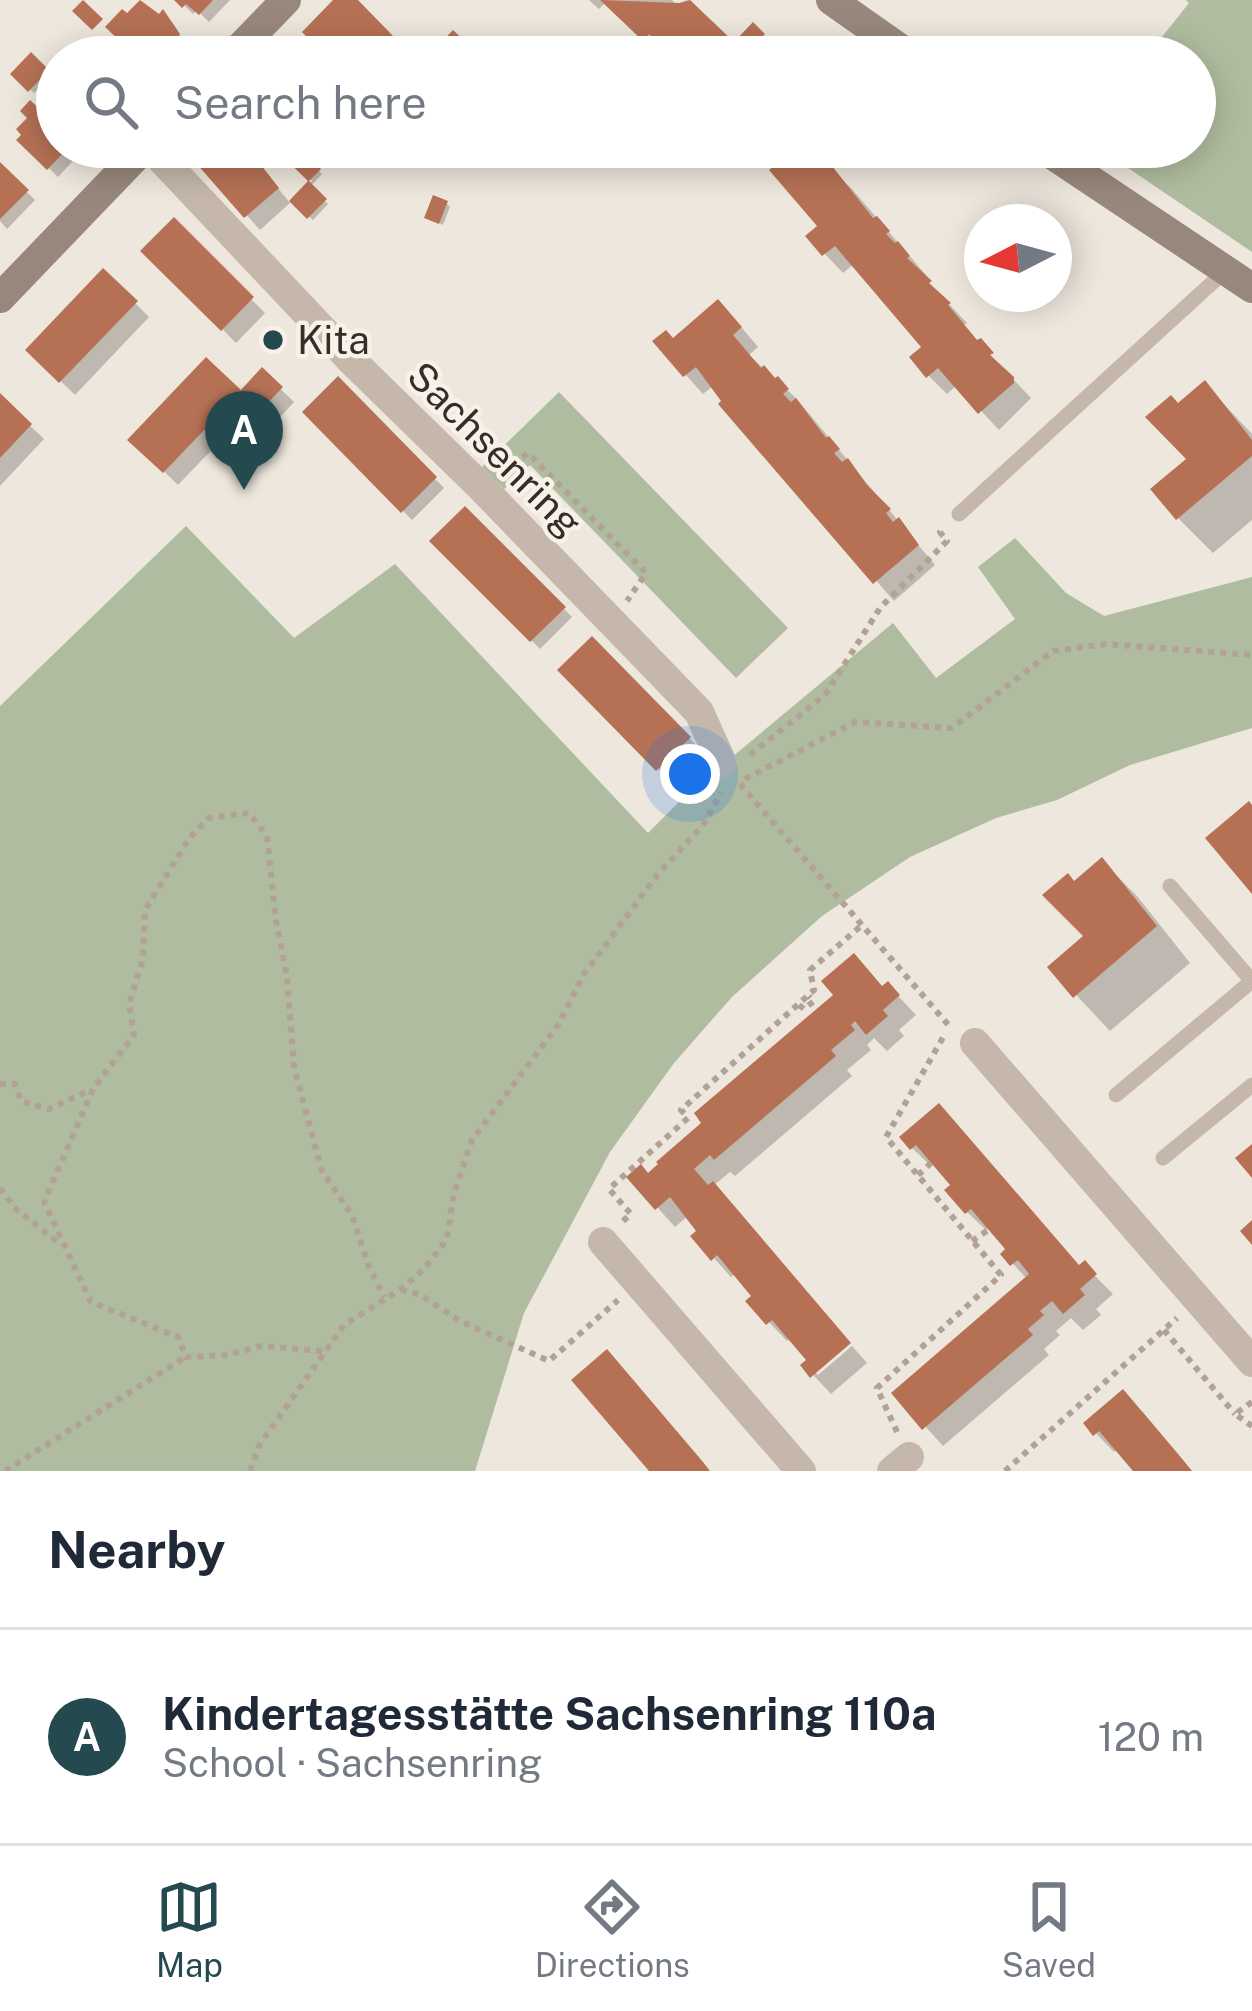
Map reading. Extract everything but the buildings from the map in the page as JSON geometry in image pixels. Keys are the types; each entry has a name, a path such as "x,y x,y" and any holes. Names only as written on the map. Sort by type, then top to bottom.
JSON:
{"street":[{"path":"251,36 286,0"},
{"path":"831,0 882,36"},
{"name":"Sachsenring","path":"0,298 127,168"},
{"name":"Sachsenring","path":"167,168 699,712 730,772"},
{"path":"1072,168 1252,288"},
{"path":"962,1035 1252,1362"},
{"path":"611,1233 638,1281 801,1471"}],"lane":[{"path":"959,514 1225,272"},
{"path":"1116,1095 1252,981 1170,886"},
{"path":"1163,1158 1252,1085"}],"path":[{"path":"494,478 528,453 646,573 620,611"},
{"path":"250,1471 260,1444 344,1325 400,1290 447,1239 454,1193 472,1140 558,1024 584,974 658,874 703,825 730,772 825,694 880,608 947,541 940,532 959,514"},
{"path":"730,772 855,722 952,728 1053,651 1106,644 1252,655"},
{"path":"730,772 861,926 962,1035 886,1137 1001,1275 877,1388 900,1464"},
{"path":"186,1357 178,1337 92,1302 44,1202 93,1089 134,1035 129,1004 143,959 145,910 190,837 209,818 249,813 267,836 287,976 294,1067 322,1171 352,1215 384,1297"},
{"path":"812,993 810,970 861,926"},
{"path":"812,993 825,1002"},
{"path":"611,1233 631,1214 609,1189 688,1118 681,1110 812,993"},
{"path":"786,1016 795,1027"},
{"path":"0,1084 15,1084 21,1101 49,1109 93,1089"},
{"path":"706,1088 714,1096"},
{"path":"918,1175 931,1163"},
{"path":"0,1188 14,1207 63,1248"},
{"path":"972,1240 988,1230"},
{"path":"400,1290 419,1294 460,1321 548,1361 638,1281"},
{"path":"1005,1471 1199,1299"},
{"path":"963,1310 974,1322"},
{"path":"1164,1330 1235,1414 1252,1426"},
{"path":"4,1471 186,1357 226,1355 262,1346 322,1351"},
{"path":"907,1361 916,1371"},
{"path":"1235,1414 1252,1402"}],"green space":[{"path":"1186,0 1252,0 1252,252 1128,168 1216,168 1216,36 1163,36 1189,3"},
{"path":"559,392 788,628 736,678 530,465 504,489 482,467"},
{"path":"186,526 294,638 395,564 648,833 684,797 893,623 936,678 1015,619 978,567 1015,538 1066,593 1104,616 1252,577 1252,728 1130,765 1057,800 996,818 910,857 822,916 732,997 674,1063 610,1152 524,1313 475,1471 0,1471 0,706"}],"place":[{"name":"Kita","path":"273,340"},
{"name":"Kindertagesstätte Sachsenring 110a","path":"244,490"}]}
